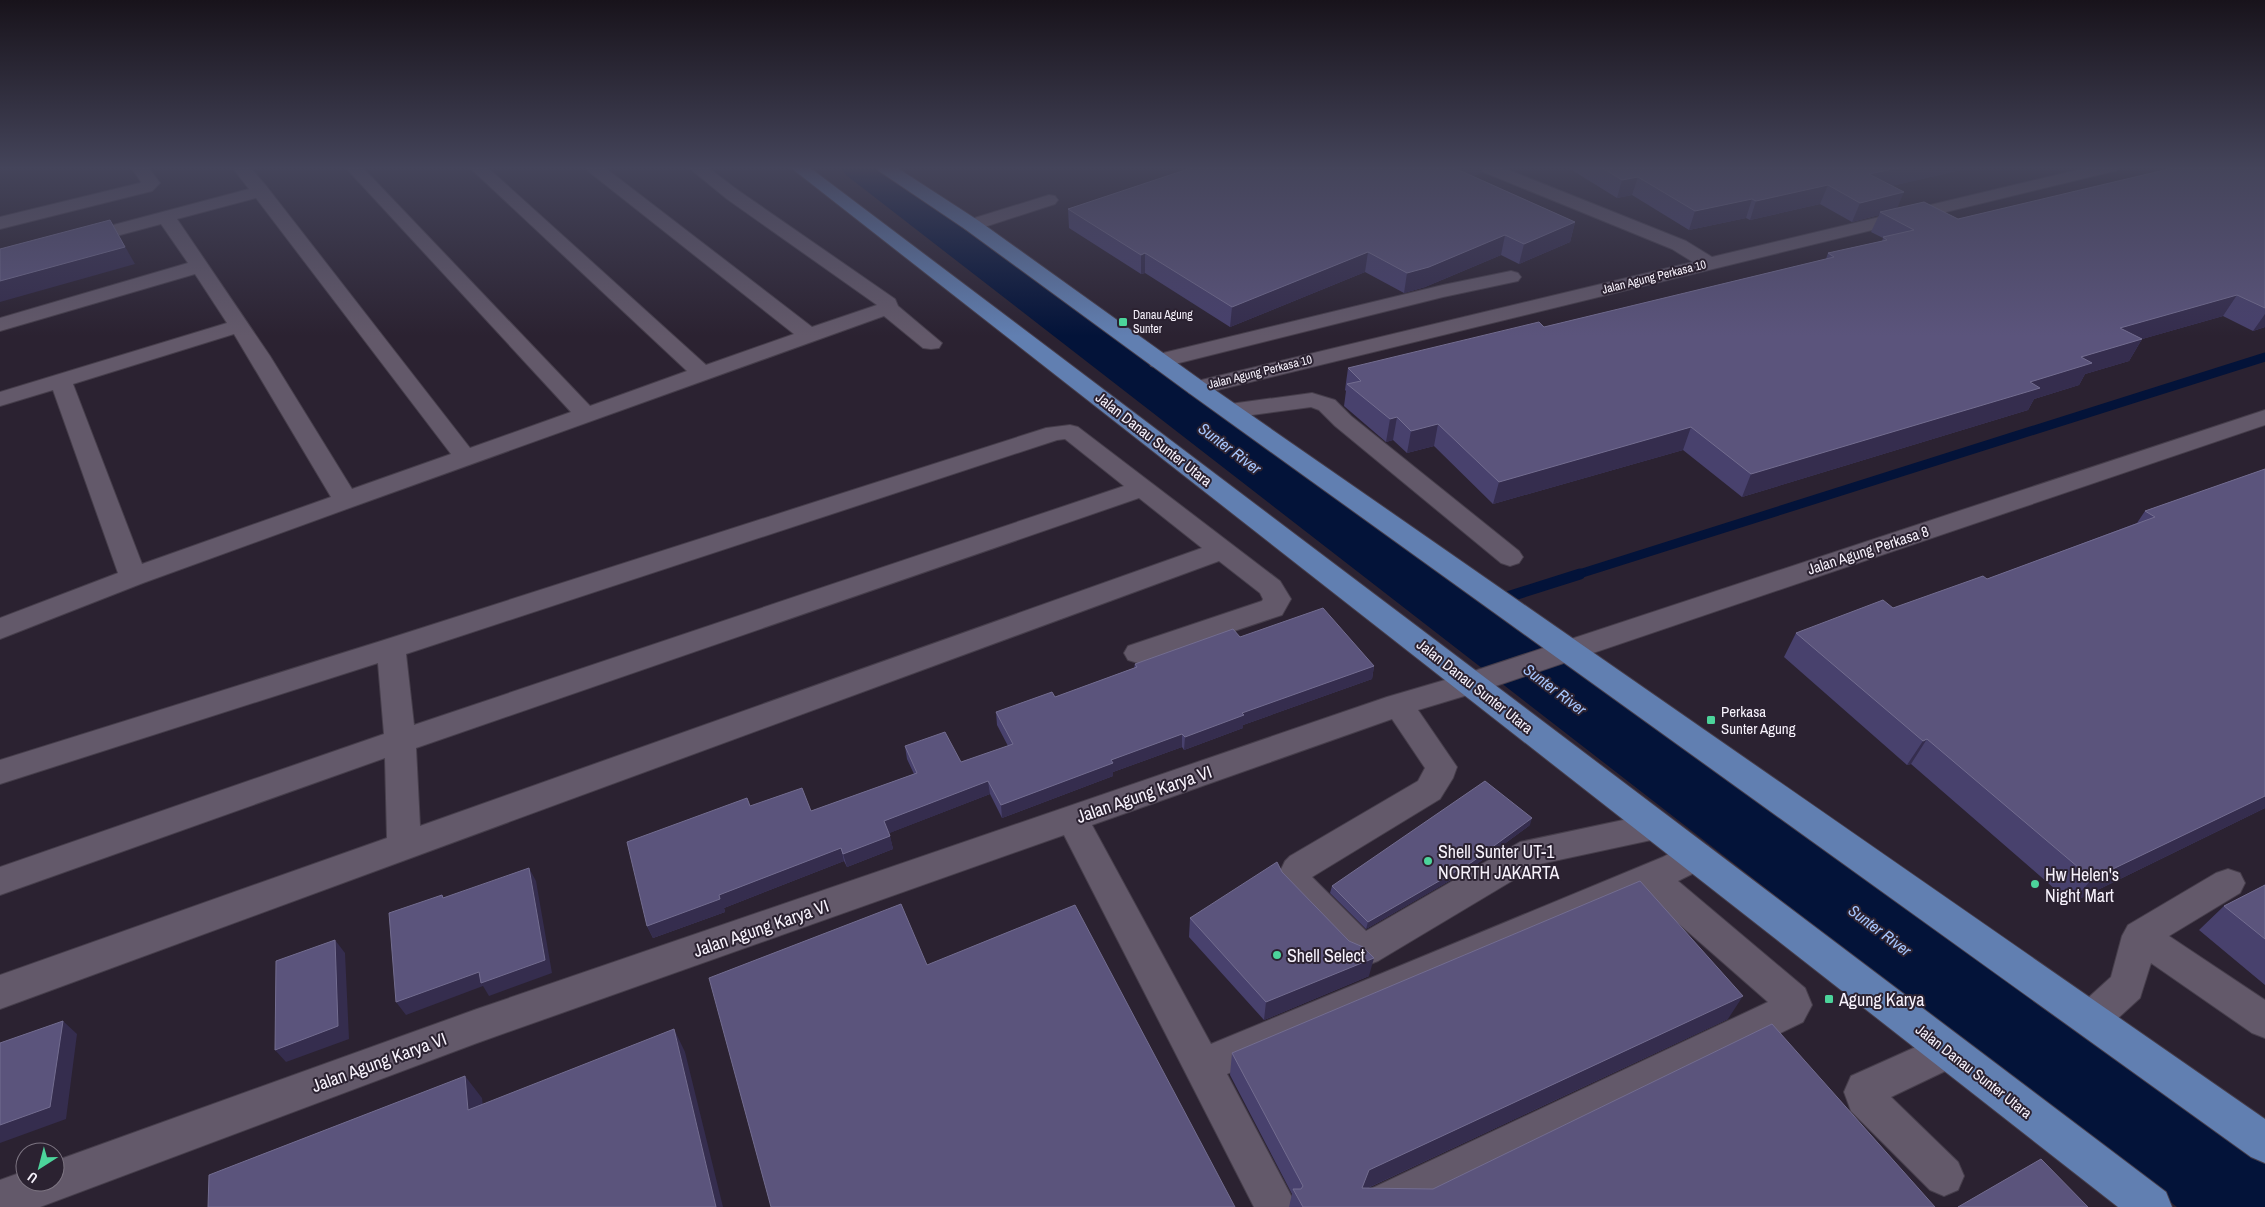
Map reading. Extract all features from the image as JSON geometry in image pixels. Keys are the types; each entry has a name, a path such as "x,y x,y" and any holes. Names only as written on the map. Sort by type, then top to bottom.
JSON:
{"main road":[{"name":"Jalan Danau Sunter Utara","path":"874,223 1480,680 1656,826 2149,1206"},
{"path":"968,223 1483,590 1556,647 2265,1143"}],"street":[{"path":"64,244 139,223"},
{"path":"171,223 312,441 346,500"},
{"path":"286,223 466,458"},
{"path":"406,223 587,416"},
{"path":"538,223 703,374"},
{"path":"666,223 810,336"},
{"path":"774,223 888,303 887,308"},
{"path":"972,226 980,223"},
{"path":"1626,223 1679,245 1709,264"},
{"name":"Jalan Agung Perkasa 10","path":"1197,388 1877,223"},
{"path":"1607,230 1688,269"},
{"path":"0,324 200,266"},
{"path":"1159,361 1443,291 1511,277"},
{"path":"1443,291 1488,318"},
{"path":"0,628 133,577 346,500 887,308"},
{"path":"887,308 931,342"},
{"path":"0,398 238,326"},
{"path":"61,381 133,577"},
{"path":"1230,411 1312,400 1327,406 1510,557"},
{"name":"Jalan Agung Perkasa 8","path":"1480,680 1556,647 2265,417"},
{"path":"0,772 391,648 1054,433 1070,432 1270,587 1276,599 1272,608 1138,653"},
{"path":"0,881 400,741 1142,488"},
{"path":"0,992 1222,550"},
{"path":"391,648 400,741 404,846"},
{"name":"Jalan Agung Karya VI","path":"65,1177 477,1026 1398,705 1480,680"},
{"path":"1398,705 1441,767 1438,778 1429,790 1302,866 1297,871 1293,880 1359,947 1366,950 1532,852 1656,826"},
{"path":"1072,820 1276,1207"},
{"path":"1203,1066 1696,856"},
{"path":"1379,1207 1790,1010 1794,1006 1792,1000 1649,877"},
{"path":"2091,1020 2128,986 2140,936 2228,883"},
{"path":"2140,936 2265,1021"},
{"path":"1944,1176 1865,1098 1863,1092 1865,1089 1927,1062 1947,1050"},
{"name":"Jalan Agung Karya VI","path":"0,1201 24,1192"}],"building":[{"path":"97,223 112,223 125,247 0,281 0,249"},
{"path":"1091,223 1572,223 1524,244 1505,235 1429,267 1407,273 1368,252 1232,307 1145,253 1141,255"},
{"path":"1901,223 2265,223 2265,308 2237,295 2120,328 2142,339 2081,357 2092,363 2030,382 2040,388 1751,474 1691,427 1499,482 1438,424 1411,431 1397,417 1390,419 1347,384 1361,381 1348,368 1539,322 1544,327 1834,257 1828,253 1887,240 1883,237 1914,230"},
{"path":"2265,469 2265,796 2092,879 1927,739 1923,741 1796,633 1883,600 1893,608 1983,576 1987,579 2155,517 2145,511"},
{"path":"1323,608 1374,666 1242,713 1244,715 1185,737 1182,734 1111,760 1113,763 1001,805 988,781 884,821 890,836 843,854 841,848 719,895 720,899 647,926 627,842 747,798 750,806 802,788 811,811 917,773 905,746 945,732 961,762 1013,744 996,712 1052,692 1055,697 1137,667 1135,664 1233,629 1240,637"},
{"name":"Shell Sunter UT-1 NORTH JAKARTA","path":"1485,781 1532,818 1472,862 1368,922 1332,886"},
{"name":"Shell Select","path":"1277,862 1282,872 1349,941 1363,947 1374,958 1266,1002 1190,918"},
{"path":"529,868 545,960 481,983 479,972 396,1002 389,913 442,895 443,898"},
{"path":"1640,881 1743,996 1369,1170 1362,1188 1433,1189 1772,1024 1935,1207 1303,1207 1293,1189 1301,1189 1303,1186 1232,1053"},
{"path":"2265,885 2265,939 2224,906"},
{"path":"901,904 927,965 1075,905 1235,1207 771,1207 709,978"},
{"path":"335,940 338,1026 275,1050 276,961"},
{"path":"63,1021 50,1107 0,1125 0,1043"},
{"path":"674,1029 716,1207 208,1207 209,1175 465,1076 468,1110"},
{"path":"2041,1159 2088,1207 1958,1207"}],"waterway":[{"name":"Sunter River","path":"934,223 1256,468 2254,1207"},
{"path":"1576,575 2265,357"},
{"path":"1454,614 1580,574"}],"place":[{"name":"Danau Agung Sunter","path":"1123,322"},
{"name":"Perkasa Sunter Agung","path":"1711,720"},
{"name":"Shell Sunter UT-1 NORTH JAKARTA","path":"1428,861"},
{"name":"Hw Helen's Night Mart","path":"2035,884"},
{"name":"Shell Select","path":"1277,955"},
{"name":"Agung Karya","path":"1829,999"}]}
